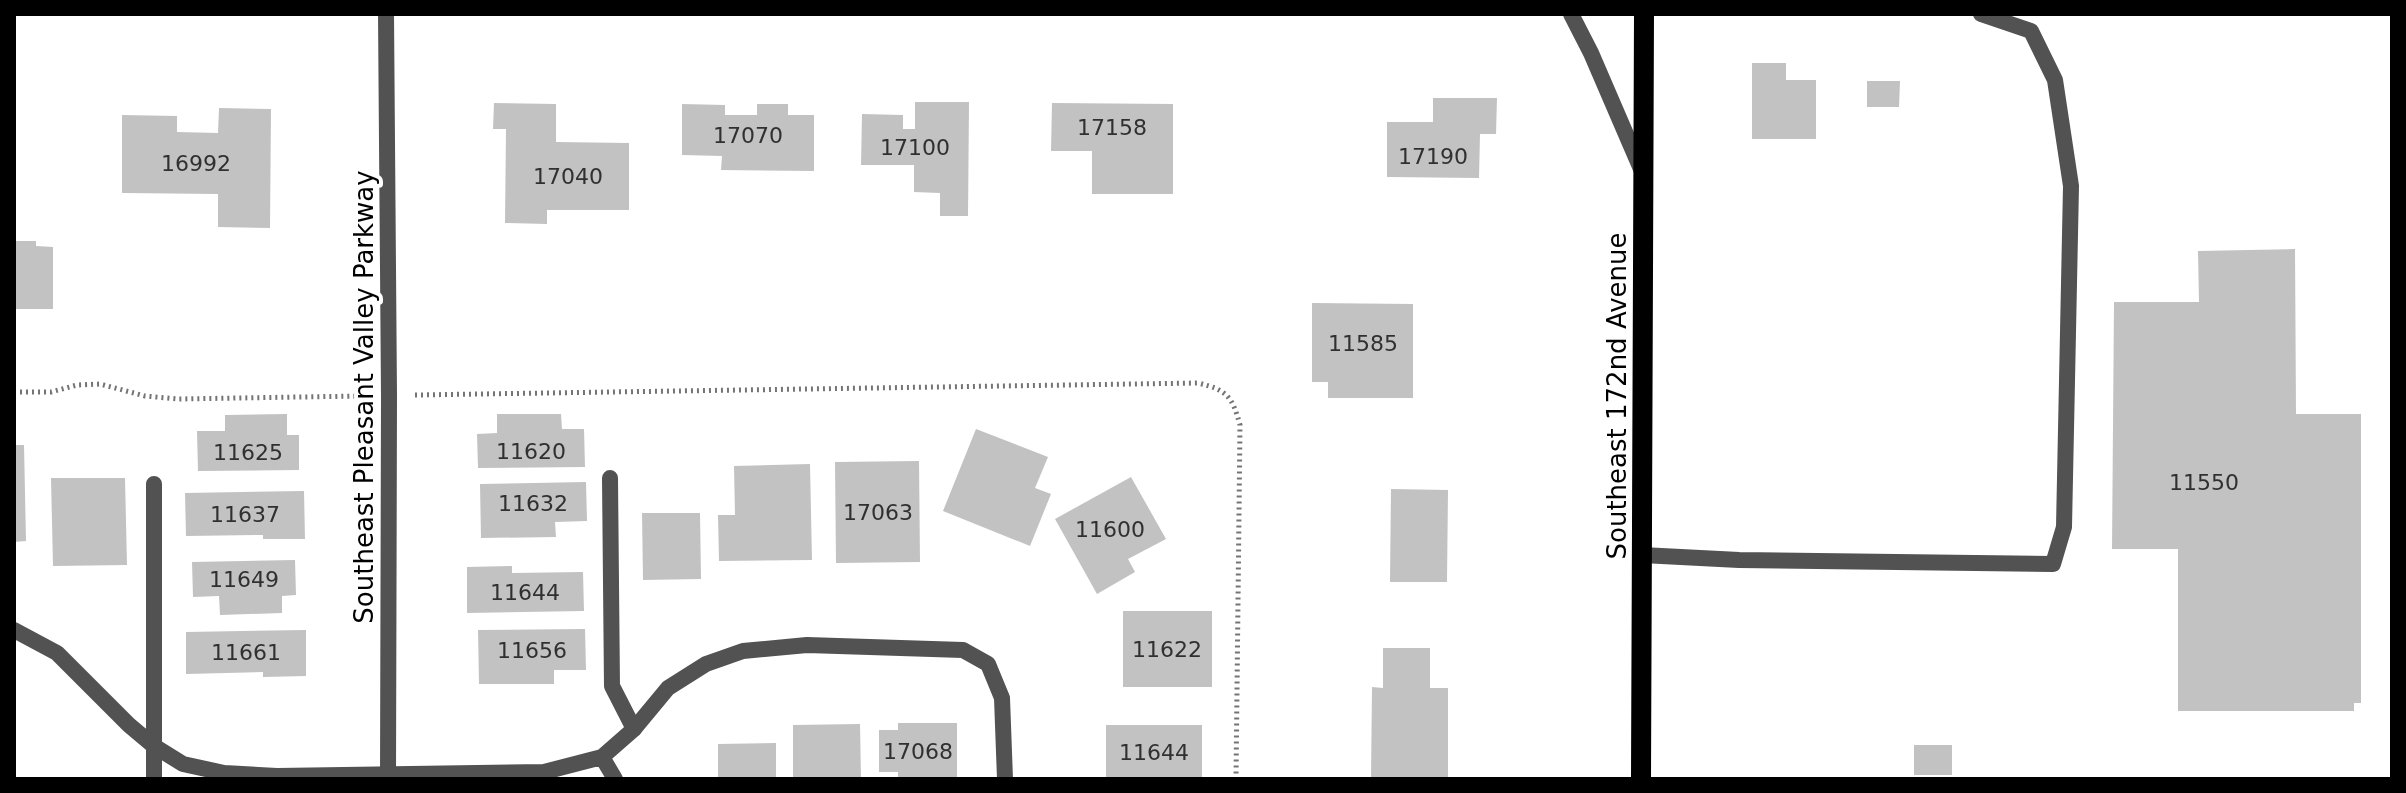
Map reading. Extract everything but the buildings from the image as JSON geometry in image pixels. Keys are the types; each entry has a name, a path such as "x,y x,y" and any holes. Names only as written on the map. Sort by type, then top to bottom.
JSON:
{"main road":[{"name":"Southeast 172nd Avenue","path":"1641,779 1644,14"}],"street":[{"name":"Southeast Pleasant Valley Parkway","path":"386,14 388,778"},
{"path":"1571,14 1644,175"},
{"path":"1642,555 1739,560 2053,564 2064,527 2071,186 2055,80 2031,31 1981,14"},
{"path":"610,478 612,686 634,729"},
{"path":"154,484 154,779"},
{"path":"14,630 57,653 129,725 183,764 224,773 277,776 388,778 544,772 602,757 634,729 668,688 706,664 743,651 807,645 963,650 988,664 1002,698 1005,779"},
{"path":"602,757 615,779"}],"path":[{"path":"14,392 51,392 77,385 100,384 145,396 178,399 1198,383 1220,388 1234,402 1240,425 1236,779"}]}
